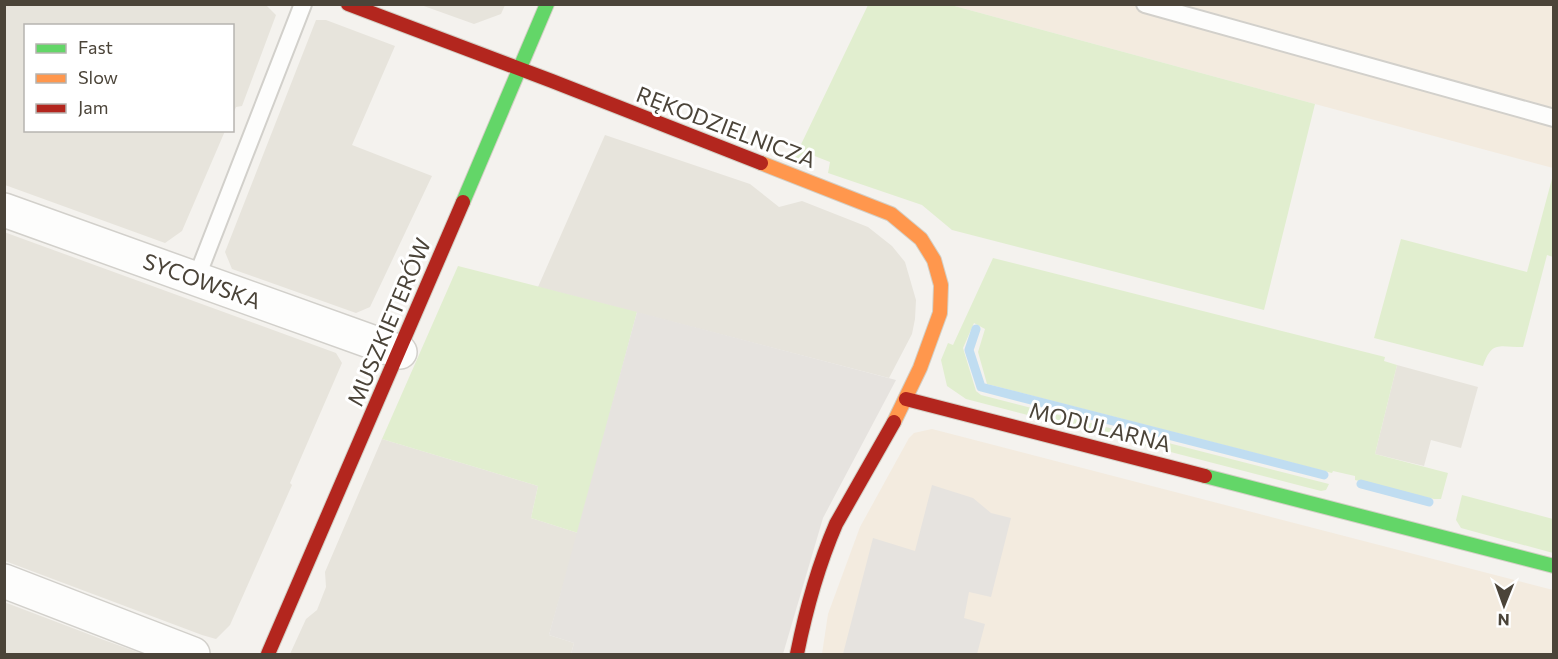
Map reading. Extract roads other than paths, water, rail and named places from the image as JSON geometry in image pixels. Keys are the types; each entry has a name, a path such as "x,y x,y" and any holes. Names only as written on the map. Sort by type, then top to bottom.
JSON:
{"street":[{"name":"RĘKODZIELNICZA","path":"348,4 891,214 910,226 932,255 939,274 942,298 937,325 906,399"},
{"name":"MUSZKIETERÓW","path":"268,654 547,4"},
{"name":"SYCOWSKA","path":"4,210 399,352"},
{"name":"MODULARNA","path":"906,399 1554,566"},
{"path":"797,654 816,577 837,523 906,399"},
{"path":"4,581 194,654"}],"lane":[{"path":"196,279 303,4"},
{"path":"1145,4 1554,118"}],"waterway":[{"path":"976,329 969,350 981,387 1324,475"},
{"path":"1361,484 1429,502"}]}
